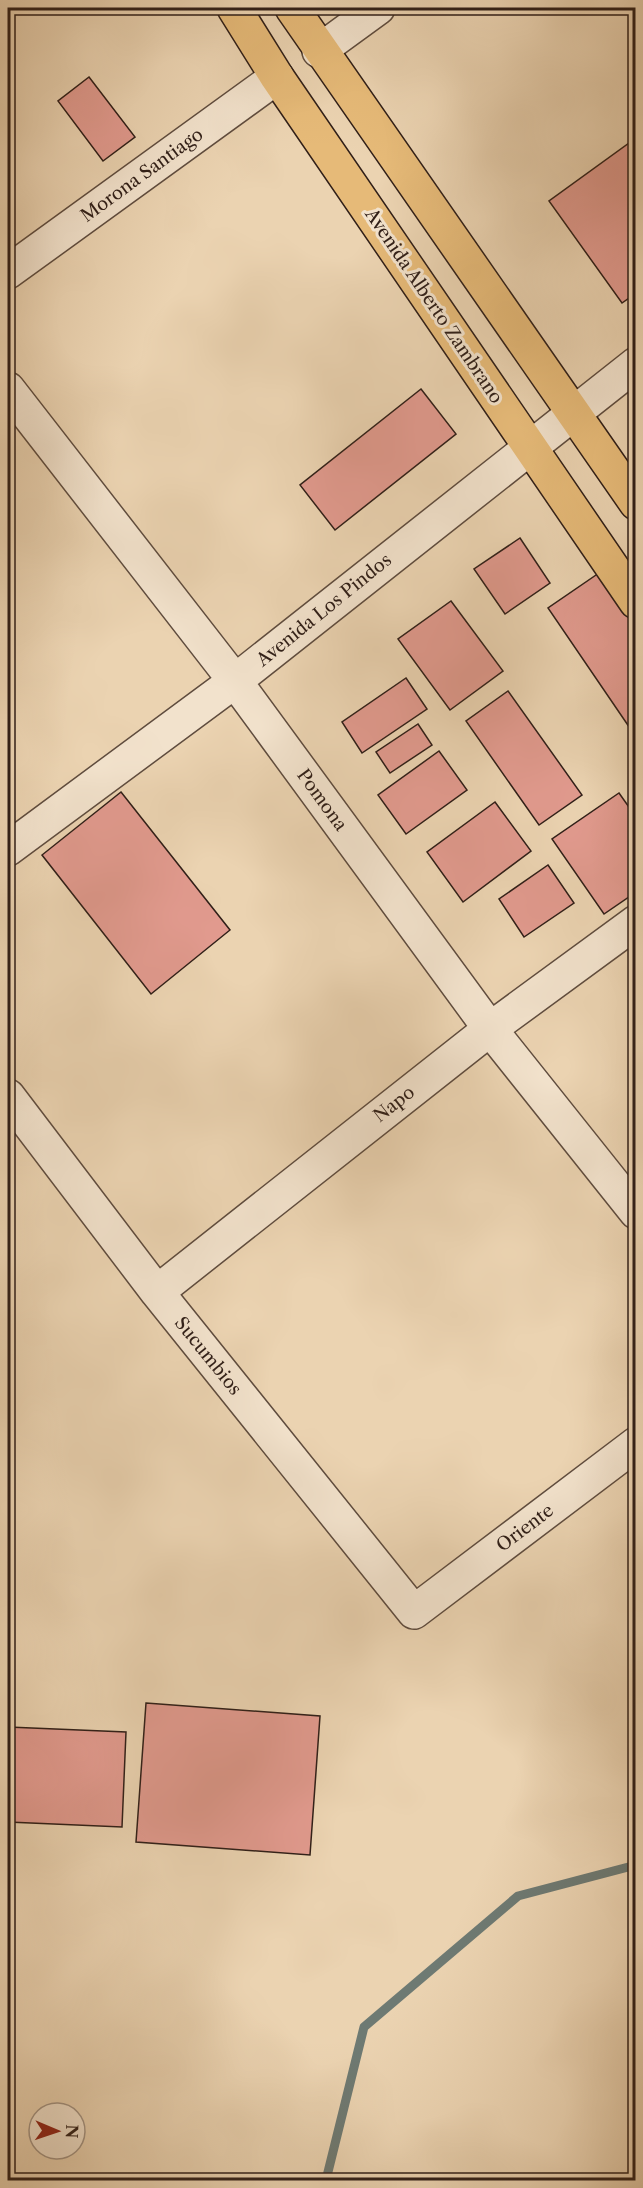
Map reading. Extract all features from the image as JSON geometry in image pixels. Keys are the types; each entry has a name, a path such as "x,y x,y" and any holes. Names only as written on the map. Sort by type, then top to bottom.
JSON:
{"highway":[{"name":"Avenida Alberto Zambrano","path":"234,8 278,77 456,337 528,447 636,602"},
{"path":"292,8 319,51 636,503"}],"street":[{"path":"319,51 378,8"},
{"name":"Morona Santiago","path":"8,272 278,77"},
{"name":"Avenida Los Pindos","path":"8,849 235,681 528,447 636,364"},
{"name":"Pomona","path":"8,389 235,681 490,1029 636,1212"},
{"name":"Napo","path":"157,1292 490,1029 636,922"},
{"name":"Sucumbios","path":"8,1096 157,1292 414,1612"},
{"name":"Oriente","path":"414,1612 636,1444"}],"building":[{"path":"89,77 135,137 103,161 58,101"},
{"path":"636,138 636,293 622,303 549,201"},
{"path":"421,389 456,434 335,530 300,485"},
{"path":"520,538 550,583 505,614 474,569"},
{"path":"599,573 636,628 636,737 548,608"},
{"path":"451,601 503,671 450,710 398,639"},
{"path":"406,678 427,709 362,753 342,722"},
{"path":"508,691 582,795 539,825 466,721"},
{"path":"418,724 432,745 390,773 376,752"},
{"path":"439,751 467,790 406,834 378,795"},
{"path":"121,792 230,930 151,994 42,855"},
{"path":"619,793 636,817 636,892 604,914 552,839"},
{"path":"495,802 531,851 463,902 427,852"},
{"path":"548,865 574,903 524,937 499,899"},
{"path":"146,1703 320,1716 310,1855 136,1842"},
{"path":"8,1727 126,1732 122,1827 8,1822"}],"waterway":[{"path":"326,2180 364,2027 518,1896 636,1865"}]}
